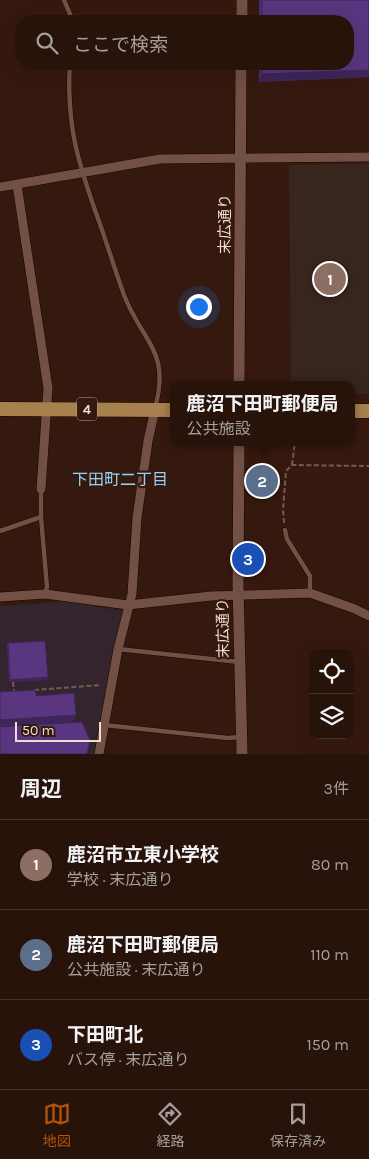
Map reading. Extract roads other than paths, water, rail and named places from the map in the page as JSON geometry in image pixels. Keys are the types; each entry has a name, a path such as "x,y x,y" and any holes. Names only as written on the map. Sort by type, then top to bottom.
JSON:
{"main road":[{"name":"4","path":"0,409 170,410"},
{"path":"355,411 369,411"}],"street":[{"path":"242,0 242,15"},
{"name":"末広通り","path":"239,381 241,70"},
{"path":"0,187 160,159 369,157"},
{"path":"17,185 48,388 41,489"},
{"path":"99,754 118,649 132,594 137,518 148,440 155,409"},
{"name":"末広通り","path":"239,446 238,595 242,754"},
{"path":"0,597 45,594 128,605 211,596 310,593 369,616"}],"lane":[{"path":"64,0 70,15"},
{"path":"70,70 74,142 82,172 125,298 150,341 158,360 160,370 155,409"},
{"path":"41,489 41,517 47,586 45,594"},
{"path":"0,531 41,517"},
{"path":"285,530 286,539 310,576 310,593"},
{"path":"118,649 239,662"},
{"path":"103,724 228,738 242,737"}],"place":[{"name":"鹿沼市立東小学校","path":"330,279"},
{"name":"鹿沼下田町郵便局","path":"262,481"},
{"name":"下田町北","path":"248,559"}],"district":[{"name":"下田町二丁目","path":"120,479"}]}
